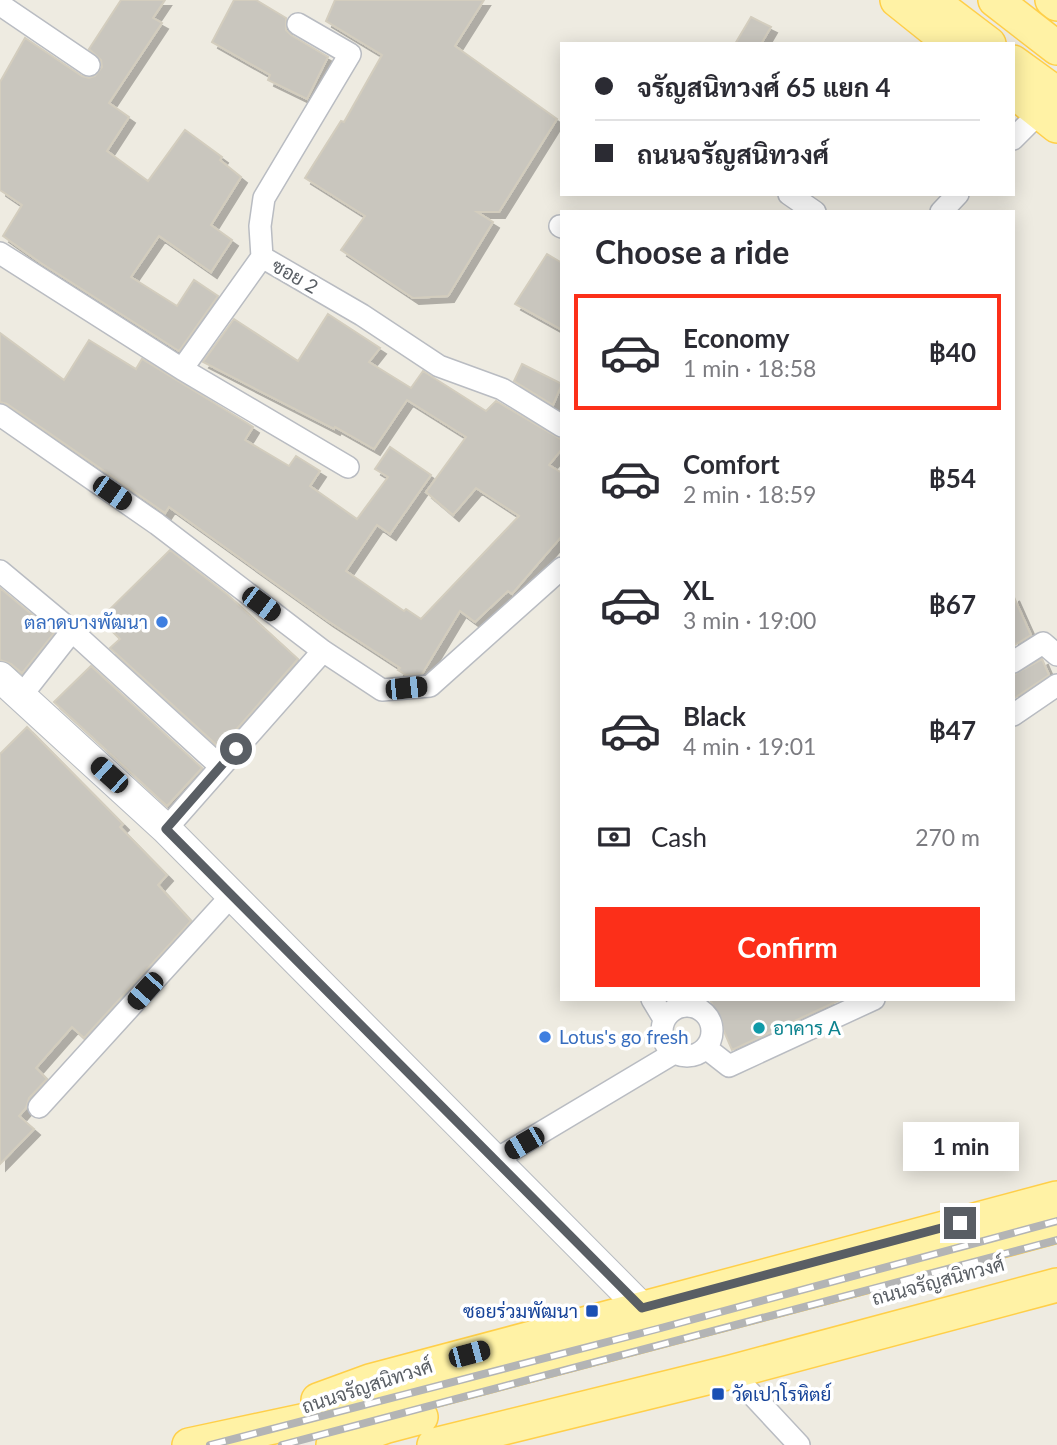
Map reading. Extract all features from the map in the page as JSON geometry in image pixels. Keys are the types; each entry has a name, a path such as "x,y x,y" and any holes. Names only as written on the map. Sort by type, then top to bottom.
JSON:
{"main road":[{"path":"897,0 949,42"},
{"path":"931,0 986,42"},
{"path":"995,0 1057,48"},
{"path":"1052,0 1057,4"},
{"path":"1015,65 1051,111"},
{"path":"1015,92 1051,111"},
{"name":"ถนนจรัญสนิทวงศ์","path":"198,1443 370,1381 1057,1198"},
{"name":"ถนนจรัญสนิทวงศ์","path":"198,1443 381,1404 1057,1226"},
{"name":"ถนนจรัญสนิทวงศ์","path":"333,1445 387,1426 1057,1250"},
{"name":"ถนนจรัญสนิทวงศ์","path":"434,1445 498,1438 731,1372 1057,1285"}],"street":[{"path":"2,9 89,65"},
{"path":"262,257 260,226 264,198 350,54 298,24"},
{"path":"1015,138 1051,111"},
{"path":"792,196 812,210"},
{"path":"943,210 956,196"},
{"path":"0,253 182,369 348,467"},
{"name":"ซอย 2","path":"182,369 262,257 362,315 439,366 502,389 560,425"},
{"path":"0,415 157,524 323,652 382,690 430,686 560,570"},
{"path":"0,571 72,631 220,766"},
{"path":"72,631 11,686 166,829 642,1308"},
{"path":"1015,661 1043,643 1057,655"},
{"path":"166,829 323,652"},
{"path":"1015,714 1057,685"},
{"path":"39,1107 232,895"},
{"path":"653,1001 664,1019"},
{"path":"706,1048 729,1066 870,1001"},
{"path":"684,1006 701,1009 707,1015 713,1031 706,1048 691,1056 674,1053 664,1042 664,1019 668,1013 684,1006"},
{"path":"495,1160 674,1053"},
{"path":"731,1372 799,1445"}],"building":[{"path":"121,0 165,0 153,18 162,23 109,103 129,117 107,151 148,181 185,130 222,157 220,160 241,177 211,225 232,240 211,272 159,236 131,277 177,306 194,280 218,296 179,351 3,236 22,205 0,190 0,82 25,38 82,76 95,76 102,67 101,60 89,49"},
{"path":"234,0 256,0 286,18 286,30 291,35 328,57 307,99 268,80 270,75 212,42"},
{"path":"335,0 484,0 455,46 557,119 499,212 477,212 493,222 448,296 413,298 341,250 365,216 305,178 341,121 344,122 382,55 326,21"},
{"path":"751,17 771,27 762,42 736,42"},
{"path":"547,254 560,262 560,329 515,304"},
{"path":"328,314 380,348 369,362 411,388 423,371 486,411 496,401 560,439 560,451 549,465 560,472 560,538 512,594 508,591 475,622 460,611 422,674 406,675 398,670 400,668 328,621 169,507 165,513 7,404 0,402 0,333 64,380 89,340 136,369 142,359 247,423 253,427 245,440 289,466 296,456 320,471 310,486 357,519 388,477 375,469 390,447 431,475 390,534 377,525 346,571 404,611 406,609 421,619 519,516 476,488 453,515 426,492 466,437 407,400 374,449 203,362 234,319 298,361"},
{"path":"522,364 560,383 560,389 553,405 514,381"},
{"path":"170,550 228,595 298,659 220,748 110,648 120,639 100,619"},
{"path":"0,588 54,633 22,673 11,664 0,660"},
{"path":"1015,599 1031,635 1015,645"},
{"path":"1042,659 1049,675 1015,698 1015,674"},
{"path":"91,666 202,768 167,806 54,702"},
{"path":"27,727 123,824 120,827 167,875 158,885 191,921 84,1038 72,1027 36,1068 47,1079 29,1098 26,1108 19,1116 34,1129 0,1164 0,754"},
{"name":"อาคาร A","path":"711,1001 838,1001 732,1050"}],"railway":[{"path":"210,1445 661,1328 1057,1221"},
{"path":"282,1445 1057,1240"}],"place":[{"name":"ตลาดบางพัฒนา","path":"162,622"},
{"name":"อาคาร A","path":"759,1028"},
{"name":"Lotus's go fresh","path":"545,1037"},
{"name":"ซอยร่วมพัฒนา","path":"592,1311"},
{"name":"วัดเปาโรหิตย์","path":"718,1394"}],"route":[{"path":"236,749 166,829 642,1308 960,1223"}]}
